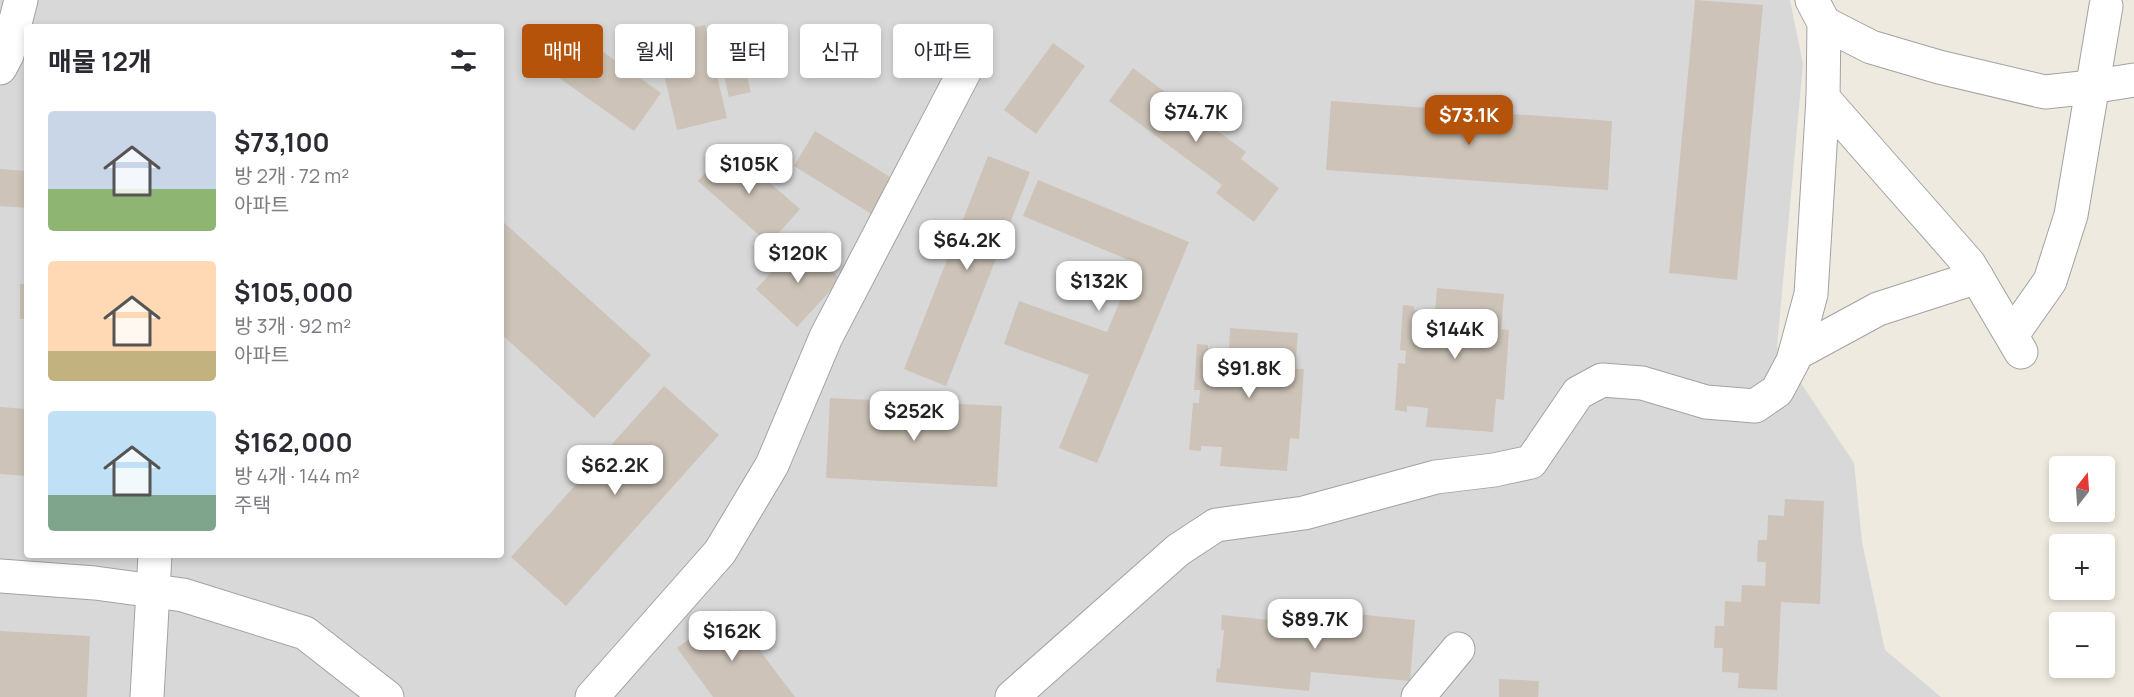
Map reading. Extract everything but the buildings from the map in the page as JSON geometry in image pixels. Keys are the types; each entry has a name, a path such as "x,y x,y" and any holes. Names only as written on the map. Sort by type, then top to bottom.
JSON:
{"street":[{"path":"0,68 7,55 21,0"},
{"path":"1823,98 1969,264 2017,344 2050,280 2071,215 2106,6"},
{"path":"1818,12 1871,47 1939,67 2045,92 2134,80"},
{"path":"1012,697 1178,550 1216,525 1304,513 1436,477 1494,470 1531,462 1578,393 1602,380 1642,382 1706,402 1755,406 1777,391 1795,354 1811,294 1823,98 1818,12"},
{"path":"592,697 720,552 772,465 826,337 961,78"},
{"path":"1795,354 1878,309 1977,277"},
{"path":"147,697 154,558"},
{"path":"0,576 95,583 183,595 306,633 387,697"},
{"path":"1418,697 1458,649"}],"shaded area":[{"path":"0,0 1790,0 1803,64 1777,347 1854,463 1862,542 1885,650 1941,697 0,697"}]}
